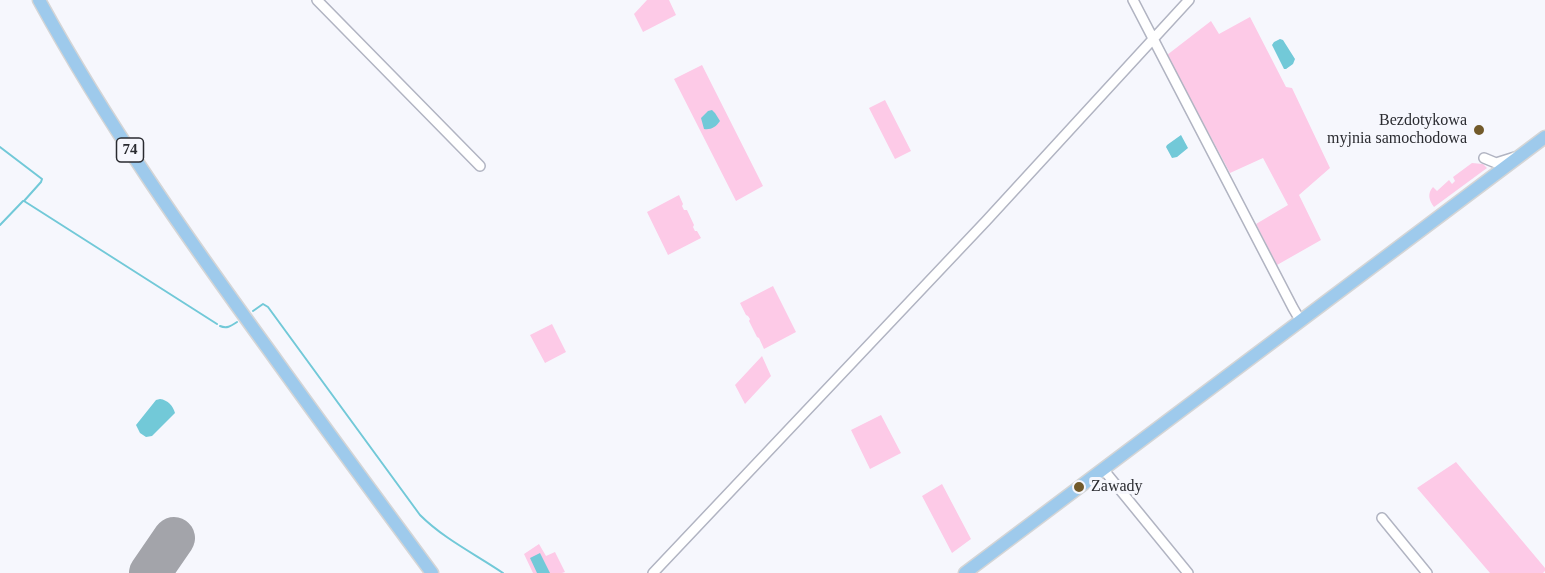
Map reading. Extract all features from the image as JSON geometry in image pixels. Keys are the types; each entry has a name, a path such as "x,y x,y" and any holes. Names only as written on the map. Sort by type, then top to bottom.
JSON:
{"main road":[{"name":"74","path":"39,0 133,156 223,288 432,573"},
{"path":"965,573 1545,137"}],"street":[{"path":"317,0 480,166"},
{"path":"1133,0 1300,320"},
{"path":"653,573 964,244 1189,0"},
{"path":"1484,158 1496,163 1520,155"},
{"path":"1103,469 1188,573"},
{"path":"1382,518 1427,573"}],"shaded area":[{"path":"647,0 669,0 676,15 643,32 634,14"},
{"path":"1250,17 1286,87 1292,88 1330,168 1299,195 1321,240 1277,265 1256,224 1288,205 1263,158 1230,173 1167,55 1211,21 1219,34"},
{"path":"702,65 763,186 736,201 674,79"},
{"path":"885,100 911,151 895,159 869,108"},
{"path":"1472,163 1483,164 1487,168 1434,207 1429,197 1433,187 1437,191 1449,180 1452,184 1455,181 1453,177"},
{"path":"679,195 684,210 687,210 695,231 701,238 668,255 647,212"},
{"path":"773,286 796,332 764,349 740,303"},
{"path":"552,324 566,352 545,363 530,335"},
{"path":"762,356 771,376 745,404 735,385"},
{"path":"881,415 901,453 870,469 851,430"},
{"path":"1456,462 1545,568 1543,573 1490,573 1417,488"},
{"path":"942,484 971,539 952,553 922,496"},
{"path":"539,544 546,556 555,552 565,572 533,573 524,554"}],"water":[{"path":"1280,39 1295,59 1293,64 1286,69 1272,45"},
{"path":"712,110 720,121 713,128 704,129 701,118"},
{"path":"1181,135 1188,148 1177,157 1172,158 1166,147"},
{"path":"160,399 170,404 175,413 152,436 146,437 140,433 136,425 156,400"},
{"path":"540,553 550,573 537,573 530,558"}],"waterway":[{"path":"0,147 42,179 24,201 217,324"},
{"path":"0,225 23,201"},
{"path":"253,311 263,304 268,307 420,515 449,539 503,573"},
{"path":"220,326 227,327 237,322"}],"runway":[{"path":"150,573 174,538"}],"place":[{"name":"Bezdotykowa myjnia samochodowa","path":"1479,130"},
{"name":"Zawady","path":"1079,487"}]}
